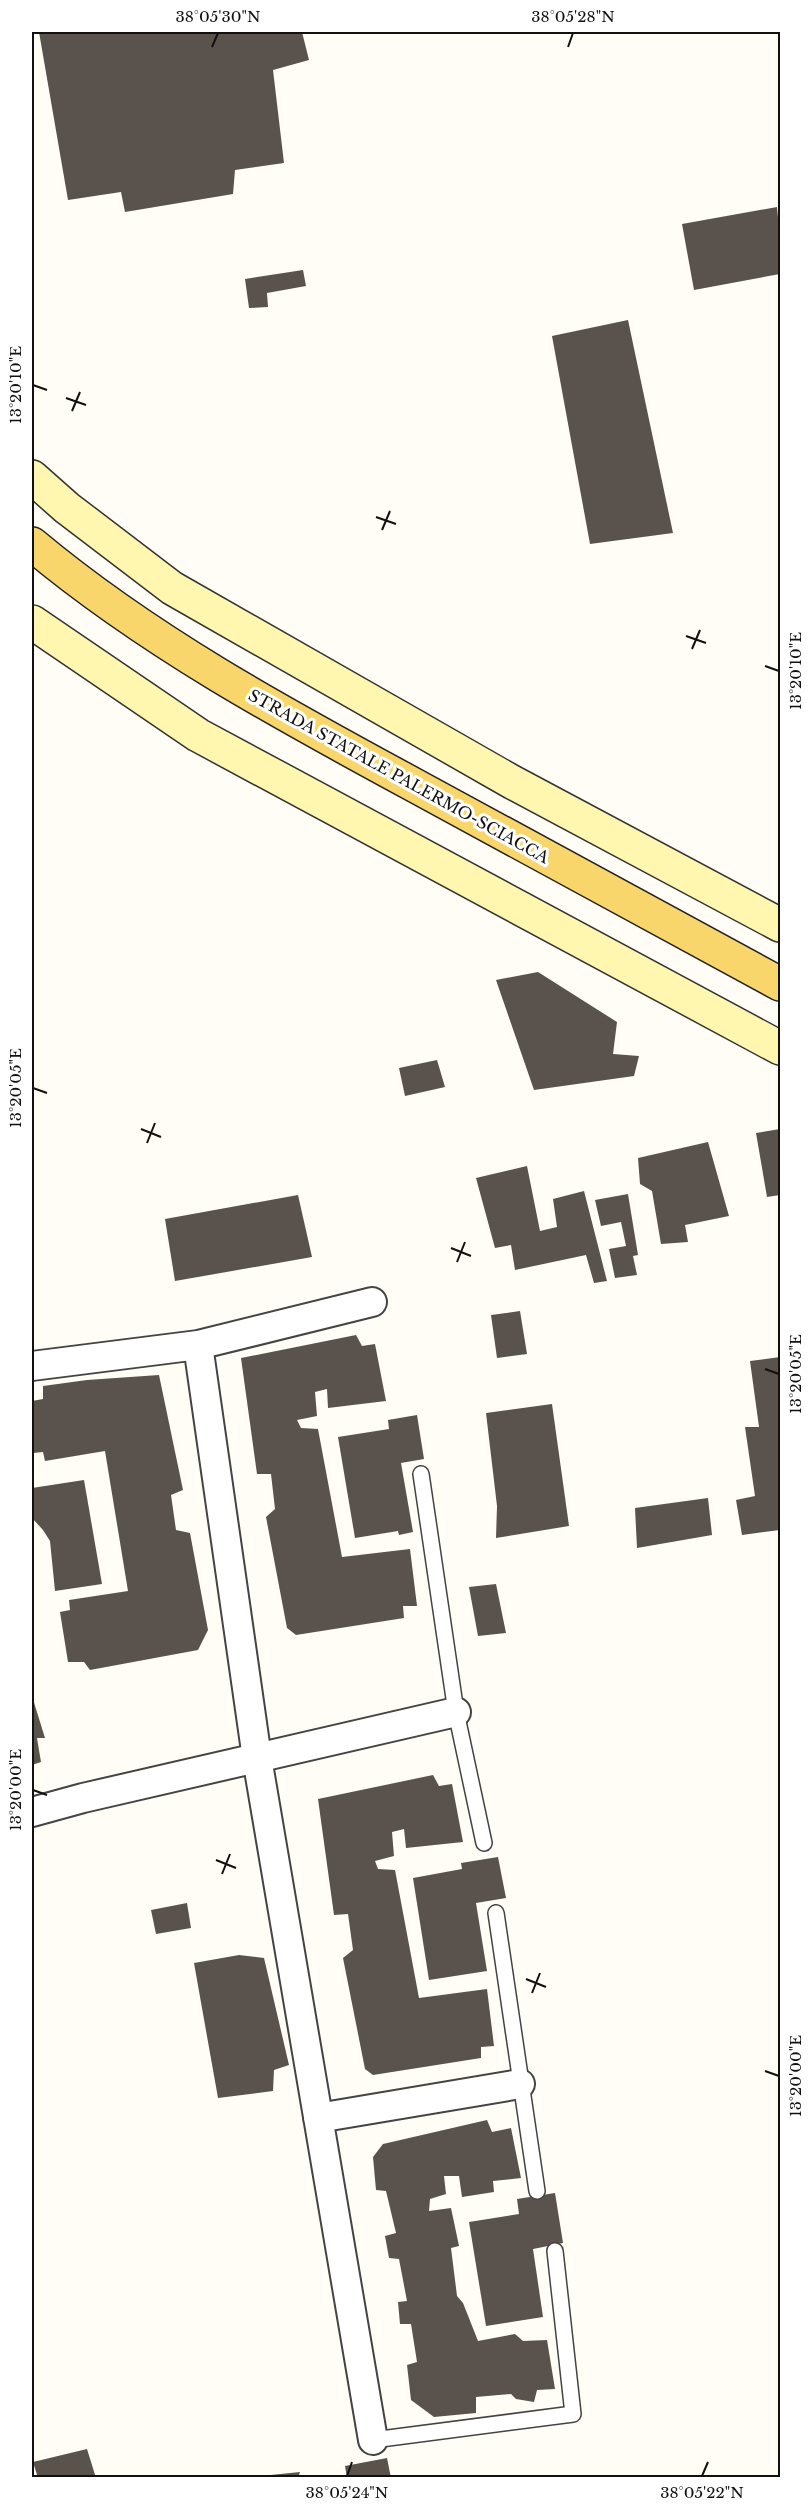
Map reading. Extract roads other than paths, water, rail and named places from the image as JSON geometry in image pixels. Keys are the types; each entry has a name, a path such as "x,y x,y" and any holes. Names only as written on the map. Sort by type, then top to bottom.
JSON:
{"main road":[{"path":"32,477 67,508 172,588 512,782 780,925"},
{"name":"STRADA STATALE PALERMO-SCIACCA","path":"32,544 78,583 204,668 289,717 780,984"},
{"path":"32,558 78,583"},
{"path":"32,622 198,735 780,1048"}],"street":[{"path":"32,1366 198,1345 372,1302"},
{"path":"198,1345 257,1758 373,2440"},
{"path":"32,1812 456,1712"},
{"path":"318,2118 520,2084"}],"lane":[{"path":"422,1474 456,1712 484,1843"},
{"path":"496,1912 537,2192"},
{"path":"373,2440 573,2414 555,2251"}]}
